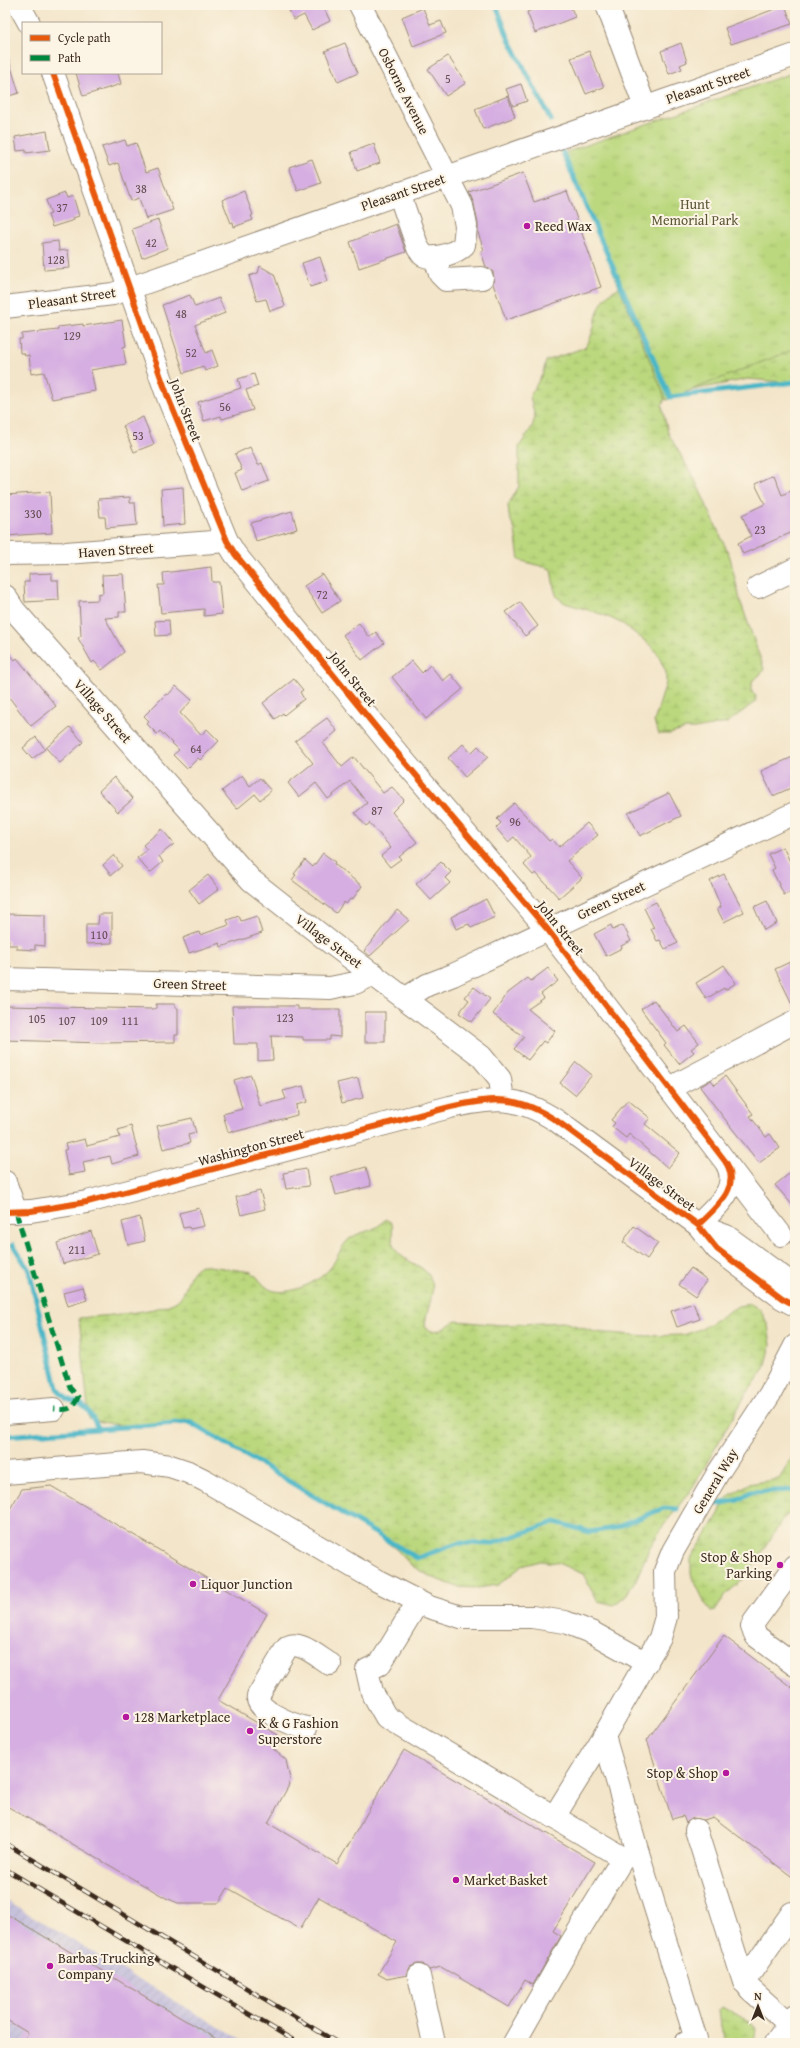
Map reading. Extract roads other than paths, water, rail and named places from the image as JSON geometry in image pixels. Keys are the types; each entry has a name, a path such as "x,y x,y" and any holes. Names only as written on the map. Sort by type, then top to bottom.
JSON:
{"street":[{"name":"Osborne Avenue","path":"360,5 448,176 464,211 466,240 460,249 435,258"},
{"path":"607,5 645,107"},
{"name":"Pleasant Street","path":"5,307 109,295 795,54"},
{"name":"John Street","path":"53,74 168,400 227,541 244,566 306,639 392,747 548,930 781,1235"},
{"path":"400,193 419,250 426,256 435,258 440,274 444,279 452,280 482,278"},
{"name":"Haven Street","path":"5,554 66,553 227,541"},
{"path":"758,587 795,570"},
{"name":"Village Street","path":"5,596 14,610 251,880 406,998 489,1064 500,1079 503,1100 532,1107 557,1121 698,1225 726,1236 786,1268 795,1286"},
{"name":"Green Street","path":"406,998 428,985 453,975 795,814"},
{"name":"Green Street","path":"5,978 330,988 355,983 374,974"},
{"path":"670,1088 795,1022"},
{"name":"Washington Street","path":"10,1212 87,1202 450,1107 484,1100 503,1100"},
{"path":"698,1225 728,1193 731,1180 728,1167"},
{"path":"5,1182 10,1212"},
{"name":"Village Street","path":"698,1225 717,1249 782,1298 795,1305"},
{"name":"General Way","path":"647,1663 662,1633 666,1617 665,1571 673,1551 718,1473 770,1394 795,1346"},
{"name":"General Way","path":"770,1394 795,1375"},
{"path":"5,1413 54,1409"},
{"path":"5,1473 142,1462 179,1469 206,1481 418,1602 441,1612 461,1617 532,1617 565,1622 593,1633 647,1663 554,1817"},
{"path":"795,1566 752,1627 756,1636 795,1665"},
{"path":"418,1602 380,1664 367,1670 370,1686 381,1711 386,1717 554,1817 630,1856"},
{"path":"306,1728 293,1725 263,1708 259,1704 258,1696 286,1649 290,1645 298,1645 330,1664"},
{"path":"604,1736 630,1856 696,2039 686,2043"},
{"path":"696,1830 744,1982 792,2020 775,2043"},
{"path":"514,2043 570,1945 630,1856"},
{"path":"744,1982 792,1913"},
{"path":"419,1976 434,2043"}],"waterway":[{"path":"496,5 508,37 551,120"},
{"path":"562,151 670,397 795,382"},
{"path":"13,1245 29,1270 57,1388 67,1399 81,1404 88,1410 99,1429"},
{"path":"5,1436 190,1422 417,1558 459,1543 491,1544 555,1522 590,1532 615,1528 664,1508 677,1509"},
{"path":"717,1504 738,1500 751,1492 795,1490"}],"railway":[{"path":"5,1843 338,2043"},
{"path":"5,1869 298,2043"}],"place":[{"name":"Reed Wax","path":"527,226"},
{"name":"Stop & Shop Parking","path":"780,1565"},
{"name":"Liquor Junction","path":"193,1584"},
{"name":"128 Marketplace","path":"126,1717"},
{"name":"K & G Fashion Superstore","path":"250,1731"},
{"name":"Stop & Shop","path":"726,1773"},
{"name":"Market Basket","path":"456,1880"},
{"name":"Barbas Trucking Company","path":"50,1966"}],"park label":[{"name":"Hunt Memorial Park","path":"695,212"}]}
